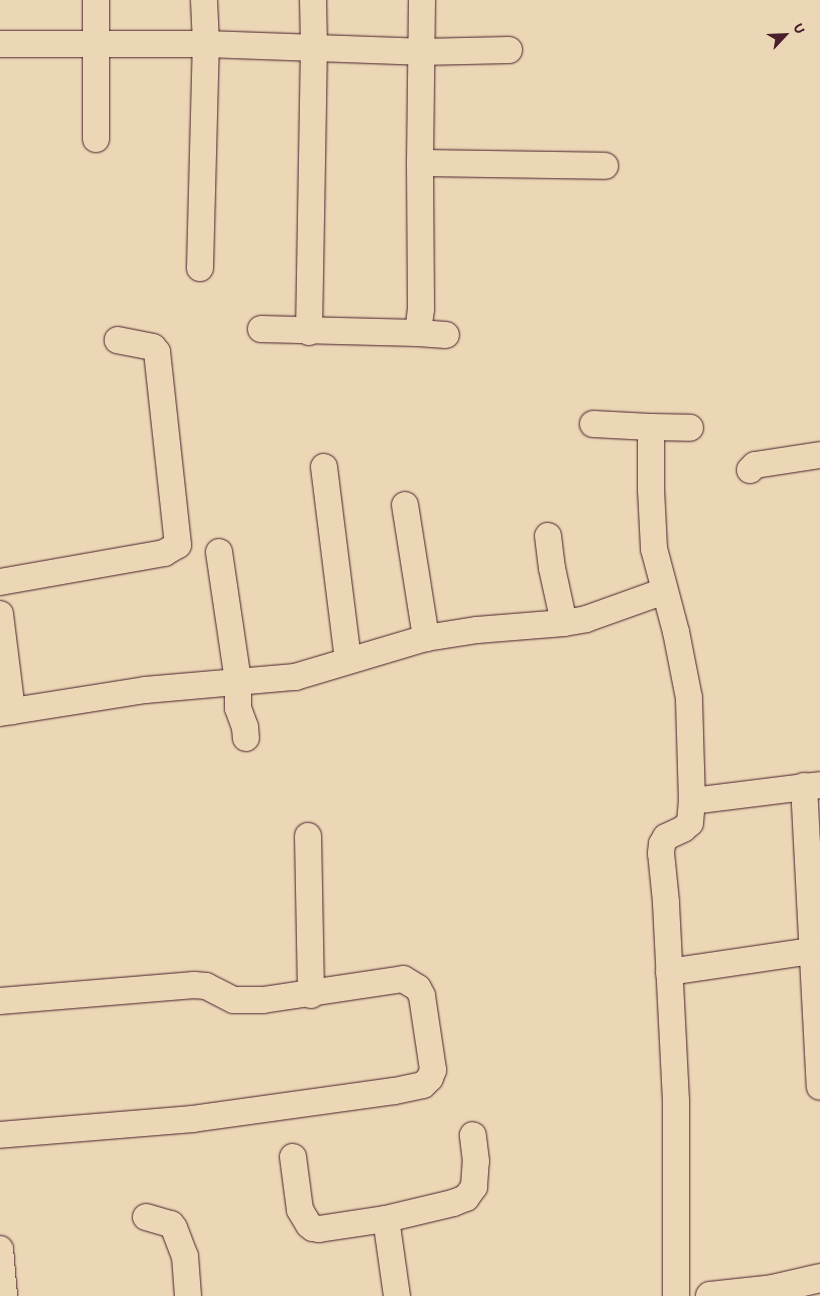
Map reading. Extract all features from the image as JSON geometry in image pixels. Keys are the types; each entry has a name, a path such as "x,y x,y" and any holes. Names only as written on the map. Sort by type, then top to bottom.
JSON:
{"main road":[{"path":"710,1296 773,1288 820,1278"}],"street":[{"path":"96,0 96,139"},
{"path":"200,268 206,44 204,0"},
{"path":"309,332 314,46 313,0"},
{"path":"418,333 421,309 420,52 422,0"},
{"path":"0,44 314,46 420,52 509,50"},
{"path":"420,163 605,166"},
{"path":"262,329 446,335"},
{"path":"0,582 164,553 178,545 157,352 153,347 118,340"},
{"path":"593,424 690,428"},
{"path":"651,427 650,490 654,549 676,632 689,698 692,801 690,823 683,830 666,837 662,844 676,1101 676,1296"},
{"path":"750,470 755,465 820,455"},
{"path":"324,467 348,661"},
{"path":"405,506 426,638"},
{"path":"548,536 552,568 564,623"},
{"path":"219,552 238,681 238,708 245,727 246,738"},
{"path":"0,614 6,712 145,690 295,677 426,638 477,630 564,623 586,619 664,591"},
{"path":"692,801 812,785 820,1087"},
{"path":"308,836 311,995"},
{"path":"669,972 815,944"},
{"path":"0,1001 194,985 206,986 234,1000 263,1000 311,995 396,980 411,983 422,996 433,1065 430,1078 423,1085 394,1090 193,1119 0,1135"},
{"path":"293,1157 300,1210 309,1225 319,1229 386,1219 453,1203 466,1198 474,1187 476,1161 473,1135"},
{"path":"146,1217 171,1224 174,1228 186,1256 188,1296"},
{"path":"386,1219 397,1296"},
{"path":"0,1248 4,1296"}]}
